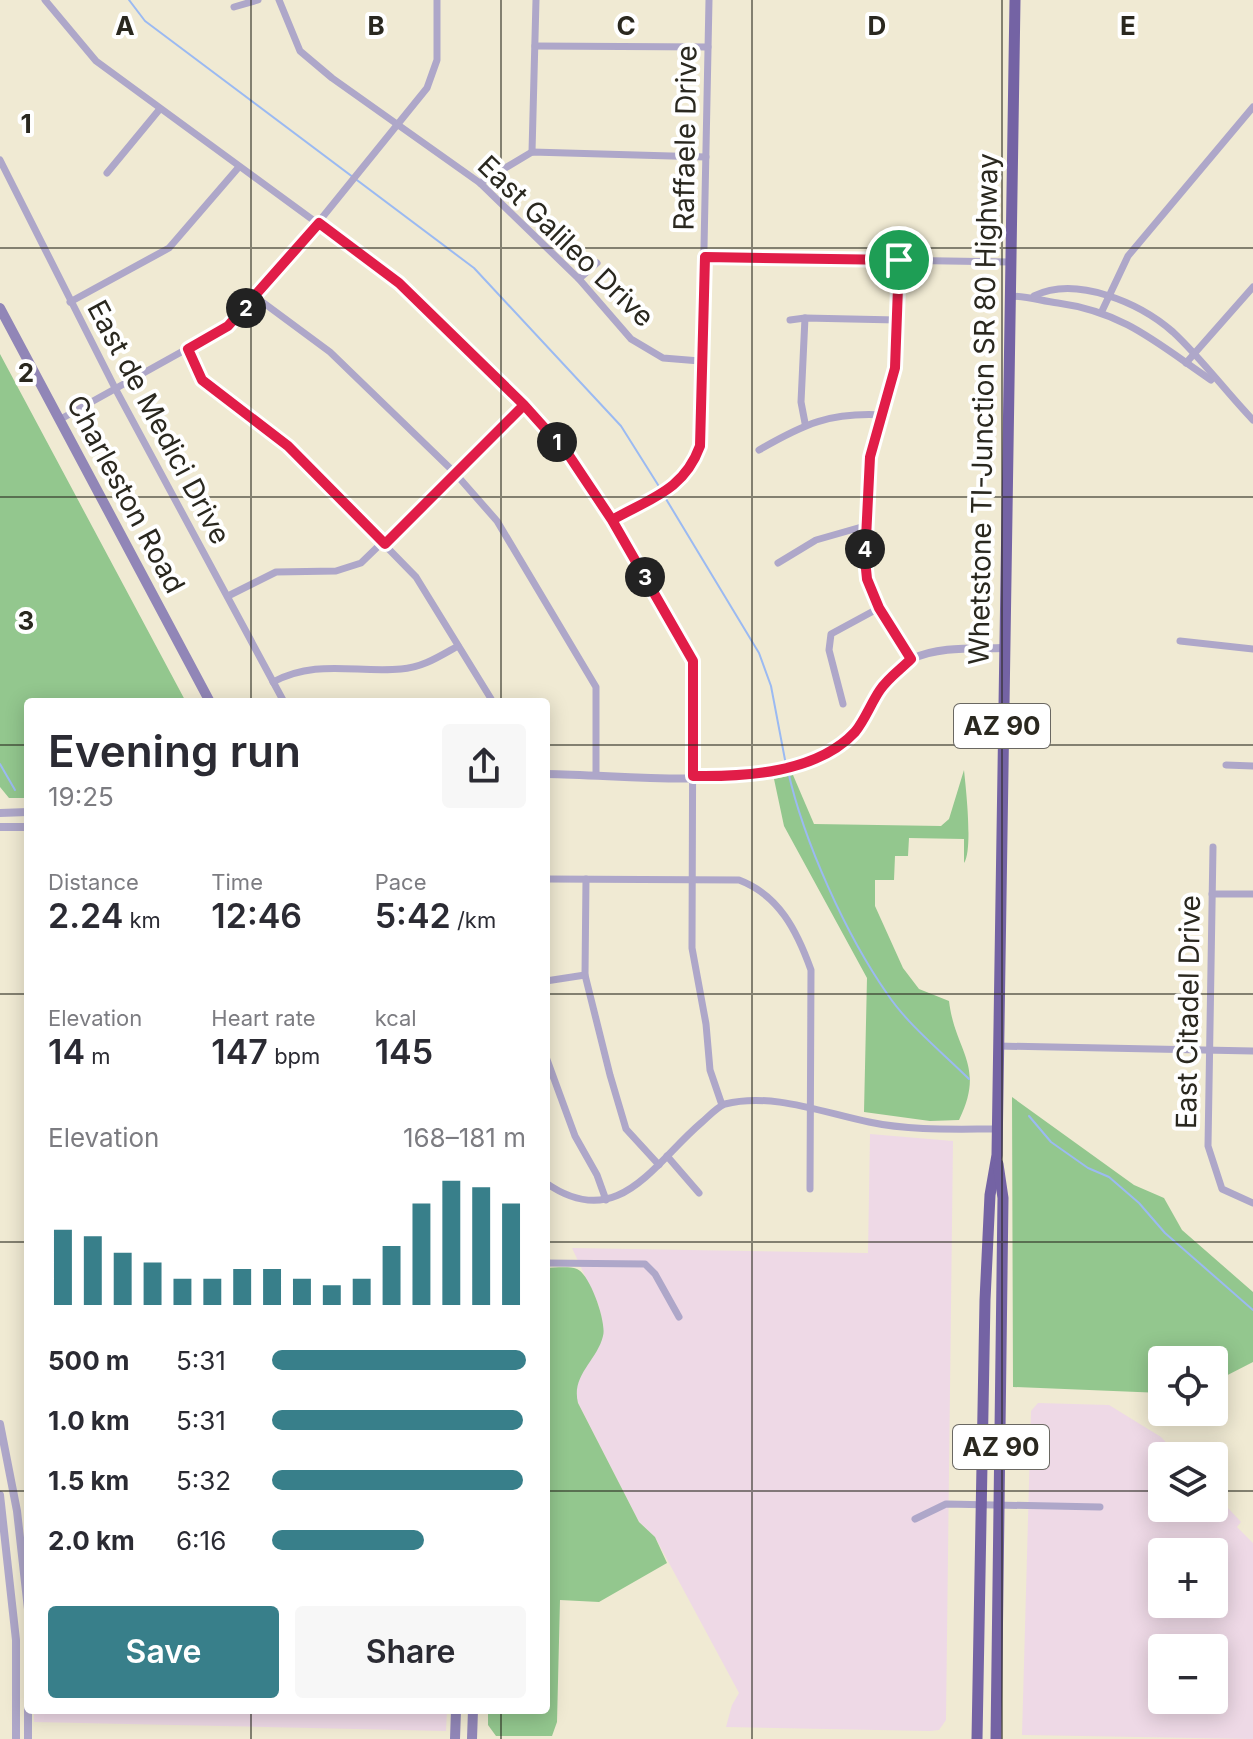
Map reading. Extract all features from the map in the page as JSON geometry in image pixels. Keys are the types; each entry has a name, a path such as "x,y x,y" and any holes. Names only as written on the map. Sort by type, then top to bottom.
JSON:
{"highway":[{"name":"Whetstone TI-Junction SR 80 Highway","path":"996,1739 1003,1198 997,1129 1015,0"},
{"name":"Whetstone TI-Junction SR 80 Highway","path":"977,1739 985,1300 990,1195 997,1155"}],"main road":[{"name":"Charleston Road","path":"0,308 208,698"},
{"path":"455,1739 456,1714"},
{"path":"472,1739 473,1714"}],"street":[{"path":"45,0 96,61 399,283 524,405 568,454 612,520 693,661 692,948 706,1024 710,1070 722,1105"},
{"path":"234,7 258,0"},
{"name":"East Galileo Drive","path":"279,0 300,51 480,183 579,279 631,339 663,358 700,361"},
{"path":"59,420 228,326 257,298 427,88 437,60 437,0"},
{"path":"532,152 536,0"},
{"name":"Raffaele Drive","path":"612,520 683,479 693,465 700,446 709,0"},
{"path":"535,46 708,47"},
{"path":"1102,311 1128,256 1160,214 1253,107"},
{"path":"107,173 159,110"},
{"path":"480,183 532,152 706,157"},
{"name":"East de Medici Drive","path":"0,160 116,390 282,698"},
{"path":"70,302 169,248 238,168"},
{"path":"705,257 1010,262"},
{"path":"899,260 895,368 870,457 865,526 867,579 879,608 911,659"},
{"path":"579,279 597,263"},
{"path":"1186,363 1253,287"},
{"path":"1034,296 1058,288 1107,297 1154,318 1253,420"},
{"path":"1010,296 1034,296 1102,311 1136,327 1219,386"},
{"path":"257,298 330,352 454,472 497,521 591,676 597,702 596,775"},
{"path":"805,318 801,402 805,423"},
{"path":"790,320 897,320"},
{"path":"188,349 202,380 288,446 416,577 490,698"},
{"path":"228,596 276,572 350,569 385,544 524,405"},
{"path":"759,450 805,423 850,413 883,415"},
{"path":"778,563 816,540 865,526"},
{"path":"843,704 829,650 831,634 879,608"},
{"path":"1180,641 1253,649"},
{"path":"273,682 304,668 402,669 421,665 458,646"},
{"path":"550,774 693,776 763,772 832,750 857,729 882,687 911,659 952,650 1003,648"},
{"path":"1226,765 1253,766"},
{"path":"0,813 24,812"},
{"path":"0,827 24,827"},
{"name":"East Citadel Drive","path":"1213,847 1208,1146 1222,1189 1253,1203"},
{"path":"550,879 739,880 761,889 783,914 803,947 811,970 810,1189"},
{"path":"586,879 585,975 626,1129 659,1165"},
{"path":"1212,894 1253,894"},
{"path":"550,980 585,975"},
{"path":"998,1046 1253,1051"},
{"path":"550,1068 575,1136 597,1175 606,1200"},
{"path":"550,1185 581,1200 606,1200 631,1192 722,1105 748,1102 810,1107 871,1123 925,1129 997,1129"},
{"path":"667,1156 699,1193"},
{"path":"550,1263 645,1264 655,1274 679,1317"},
{"path":"0,1424 17,1511 24,1573"},
{"path":"0,1495 16,1640 16,1739"},
{"path":"915,1519 946,1504 1100,1507"},
{"path":"28,1714 28,1739"}],"shaded area":[{"path":"870,1134 953,1141 946,1720 939,1730 930,1731 726,1727 739,1693 655,1537 639,1522 578,1403 575,1392 599,1306 572,1248 868,1253"},
{"path":"1038,1403 1109,1405 1166,1442 1148,1442 1148,1522 1228,1522 1228,1508 1241,1522 1237,1527 1253,1543 1253,1739 1022,1735 1031,1411"},
{"path":"34,1714 447,1714 446,1731 34,1722"}],"green space":[{"path":"0,354 184,698 24,698 24,798 9,798 0,787"},
{"path":"964,770 968,833 964,863 964,839 909,838 908,856 895,856 894,880 875,880 875,906 903,968 919,989 949,1001 969,1072 967,1101 959,1120 930,1121 864,1112 867,978 784,826 774,779 793,775 814,824 941,826 949,819"},
{"path":"1012,1097 1134,1185 1164,1198 1182,1230 1253,1292 1253,1362 1228,1375 1228,1346 1148,1346 1148,1392 1013,1387"},
{"path":"550,1268 577,1269 587,1280 596,1300 604,1330 600,1345 578,1384 578,1403 639,1522 655,1537 667,1563 599,1602 560,1600 557,1722 552,1736 496,1736 488,1725 488,1714 550,1714"}],"waterway":[{"path":"129,0 145,21 474,268 621,426 660,488"},
{"path":"663,494 759,653 771,686 786,765"},
{"path":"0,764 15,790"},
{"path":"788,771 804,828 828,887 872,971 906,1017 969,1079"},
{"path":"1029,1116 1051,1142 1088,1168 1109,1177 1139,1203 1165,1233 1253,1310"}],"route":[{"path":"899,260 705,257 700,446 693,465 683,479 612,520 568,454 524,405 385,544 288,446 202,380 188,349 228,326 257,298 319,223 399,283 524,405 568,454 612,520 693,661 693,776 728,777 789,766 823,755 841,745 857,729 882,687 911,659 879,608 867,579 865,559 870,457 895,368 899,260"}]}
